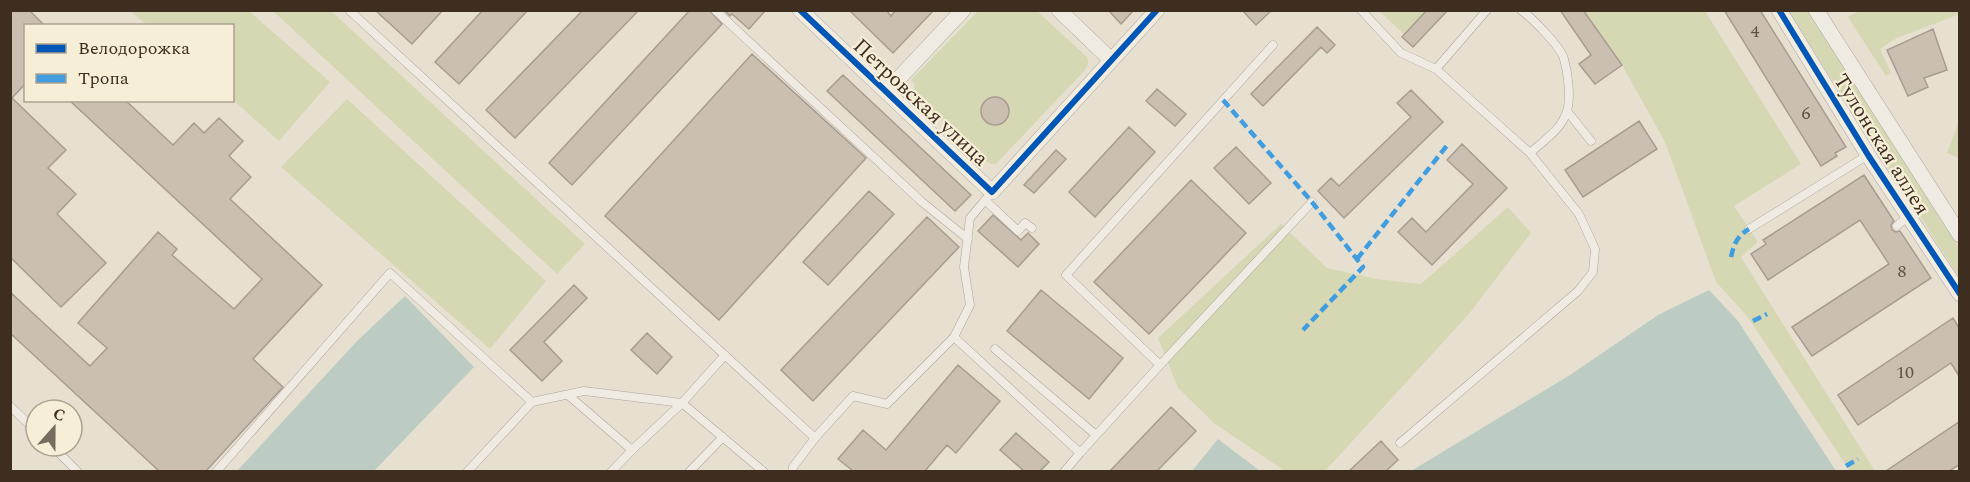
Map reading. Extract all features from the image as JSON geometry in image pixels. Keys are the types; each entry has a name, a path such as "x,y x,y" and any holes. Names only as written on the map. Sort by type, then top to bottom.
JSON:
{"street":[{"name":"Петровская улица","path":"800,10 886,92 989,196"},
{"path":"886,92 963,10"},
{"path":"1059,10 1111,60"},
{"path":"989,196 1157,10"},
{"name":"Тулонская аллея","path":"1779,10 1868,155 1902,221 1959,294"},
{"name":"Тулонская аллея","path":"1816,10 1959,235"}],"lane":[{"path":"715,10 922,202 968,239"},
{"path":"1361,10 1401,53 1436,69 1530,153 1579,214 1595,249 1593,272 1578,291 1400,443"},
{"path":"1436,69 1486,10"},
{"path":"1521,10 1532,18 1564,57 1568,90 1567,111 1557,129 1530,153"},
{"path":"352,11 815,438"},
{"path":"1160,365 1066,275 1273,45"},
{"path":"1567,111 1591,141"},
{"path":"1749,229 1868,155"},
{"path":"792,471 815,438 853,396 887,404 954,337 970,305 964,267 970,218 989,196 1018,231 1026,223 1032,228"},
{"path":"1064,471 1312,202"},
{"path":"216,471 390,273 532,402"},
{"path":"954,337 1080,453"},
{"path":"995,350 1096,435"},
{"path":"611,471 682,403 725,355"},
{"path":"467,471 532,402 584,391 682,403 764,471"},
{"path":"568,394 632,450"},
{"path":"10,406 24,419"},
{"path":"689,471 723,436"},
{"path":"64,458 78,471"}],"green space":[{"path":"1861,10 1959,10 1960,14 1897,38 1880,49 1891,73 1886,76 1848,17"},
{"path":"130,11 249,11 330,82 279,141 234,101 234,24 146,24"},
{"path":"273,11 331,11 585,244 557,274"},
{"path":"978,11 1037,11 1088,60 1085,70 996,164 982,159 916,97 913,92 915,84 911,80"},
{"path":"1379,11 1427,11 1404,34"},
{"path":"1583,11 1705,11 1801,164 1734,206 1758,242 1741,257 1875,471 1850,471 1747,316 1716,282 1665,142 1622,65"},
{"path":"1788,11 1808,11 1959,248 1959,277"},
{"path":"347,99 546,281 490,349 281,167"},
{"path":"1959,121 1959,158 1947,153"},
{"path":"1508,207 1531,233 1468,315 1325,471 1285,471 1215,424 1178,388 1158,338 1281,224 1327,268 1376,279 1421,284"}],"shaded area":[{"path":"1709,290 1738,321 1836,471 1411,471 1570,375 1658,315"},
{"path":"405,296 474,367 374,471 237,471 358,340"},
{"path":"1218,439 1260,471 1192,471"}],"building":[{"path":"10,10 29,10 43,24 24,24 24,85 12,98 66,150 48,168 76,194 57,214 106,263 61,307 10,257"},
{"path":"375,10 443,10 412,44"},
{"path":"483,10 528,10 459,84 435,62"},
{"path":"583,10 639,10 515,138 486,110"},
{"path":"690,10 709,10 722,24 572,185 549,163"},
{"path":"724,10 766,10 749,29"},
{"path":"849,10 886,10 891,16 896,10 934,10 893,53"},
{"path":"1108,10 1134,10 1121,24"},
{"path":"1242,10 1272,10 1256,25"},
{"path":"1427,10 1448,10 1413,47 1402,37"},
{"path":"1560,10 1583,10 1622,65 1595,84 1579,64 1591,55"},
{"path":"1724,10 1760,10 1846,147 1835,153 1837,156 1821,166"},
{"path":"1317,27 1335,45 1327,53 1321,47 1263,106 1251,94"},
{"path":"1933,29 1947,70 1924,78 1928,87 1908,96 1887,50"},
{"path":"752,54 866,158 719,320 605,216"},
{"path":"843,75 971,195 955,211 827,91"},
{"path":"1157,89 1186,114 1175,126 1146,101"},
{"path":"1411,90 1443,122 1344,218 1318,191 1331,178 1339,186 1411,117 1397,103"},
{"path":"995,97 1005,101 1009,111 1005,121 995,125 985,121 981,111 985,101"},
{"path":"71,102 127,102 173,145 194,123 204,133 219,118 243,141 229,156 251,177 230,199 322,285 253,359 283,387 206,471 159,471 84,402 84,398 80,398 10,333 10,292 90,366 107,348 78,323 158,232 177,249 172,255 234,309 262,279"},
{"path":"1639,121 1657,149 1583,197 1565,170"},
{"path":"1129,127 1155,152 1095,217 1069,192"},
{"path":"1462,144 1507,188 1432,265 1398,232 1412,218 1426,232 1473,184 1447,160"},
{"path":"1236,147 1271,183 1249,204 1214,168"},
{"path":"1056,150 1066,159 1034,193 1024,185"},
{"path":"1864,175 1894,221 1891,225 1892,230 1900,231 1931,278 1812,356 1792,327 1889,264 1860,220 1768,280 1751,254 1766,244 1763,240"},
{"path":"1191,180 1246,233 1149,334 1094,282"},
{"path":"869,191 894,214 828,285 803,262"},
{"path":"993,215 1021,240 1028,233 1039,244 1018,267 978,231"},
{"path":"927,217 959,247 813,401 781,370"},
{"path":"574,285 587,298 544,342 562,361 542,381 510,350"},
{"path":"1041,290 1123,358 1089,399 1007,331"},
{"path":"1953,318 1959,328 1959,376 1951,363 1858,425 1838,395"},
{"path":"647,333 672,357 657,374 631,350"},
{"path":"958,365 1000,401 956,453 947,445 925,471 853,471 838,459 863,430 886,450"},
{"path":"1171,407 1196,431 1157,471 1110,471"},
{"path":"1959,422 1959,465 1949,471 1886,471"},
{"path":"1016,433 1049,462 1040,471 1024,471 1000,450"},
{"path":"1381,441 1398,460 1386,471 1349,471"}],"marked path":[{"path":"1223,100 1312,202 1363,267 1303,330"},
{"path":"1357,259 1449,143"},
{"path":"1731,257 1737,241 1749,229"},
{"path":"1753,321 1767,314"},
{"path":"1846,466 1858,459"}],"cycle path":[{"path":"800,10 992,192 1157,10"},
{"path":"1779,10 1868,155 1960,294"}]}
